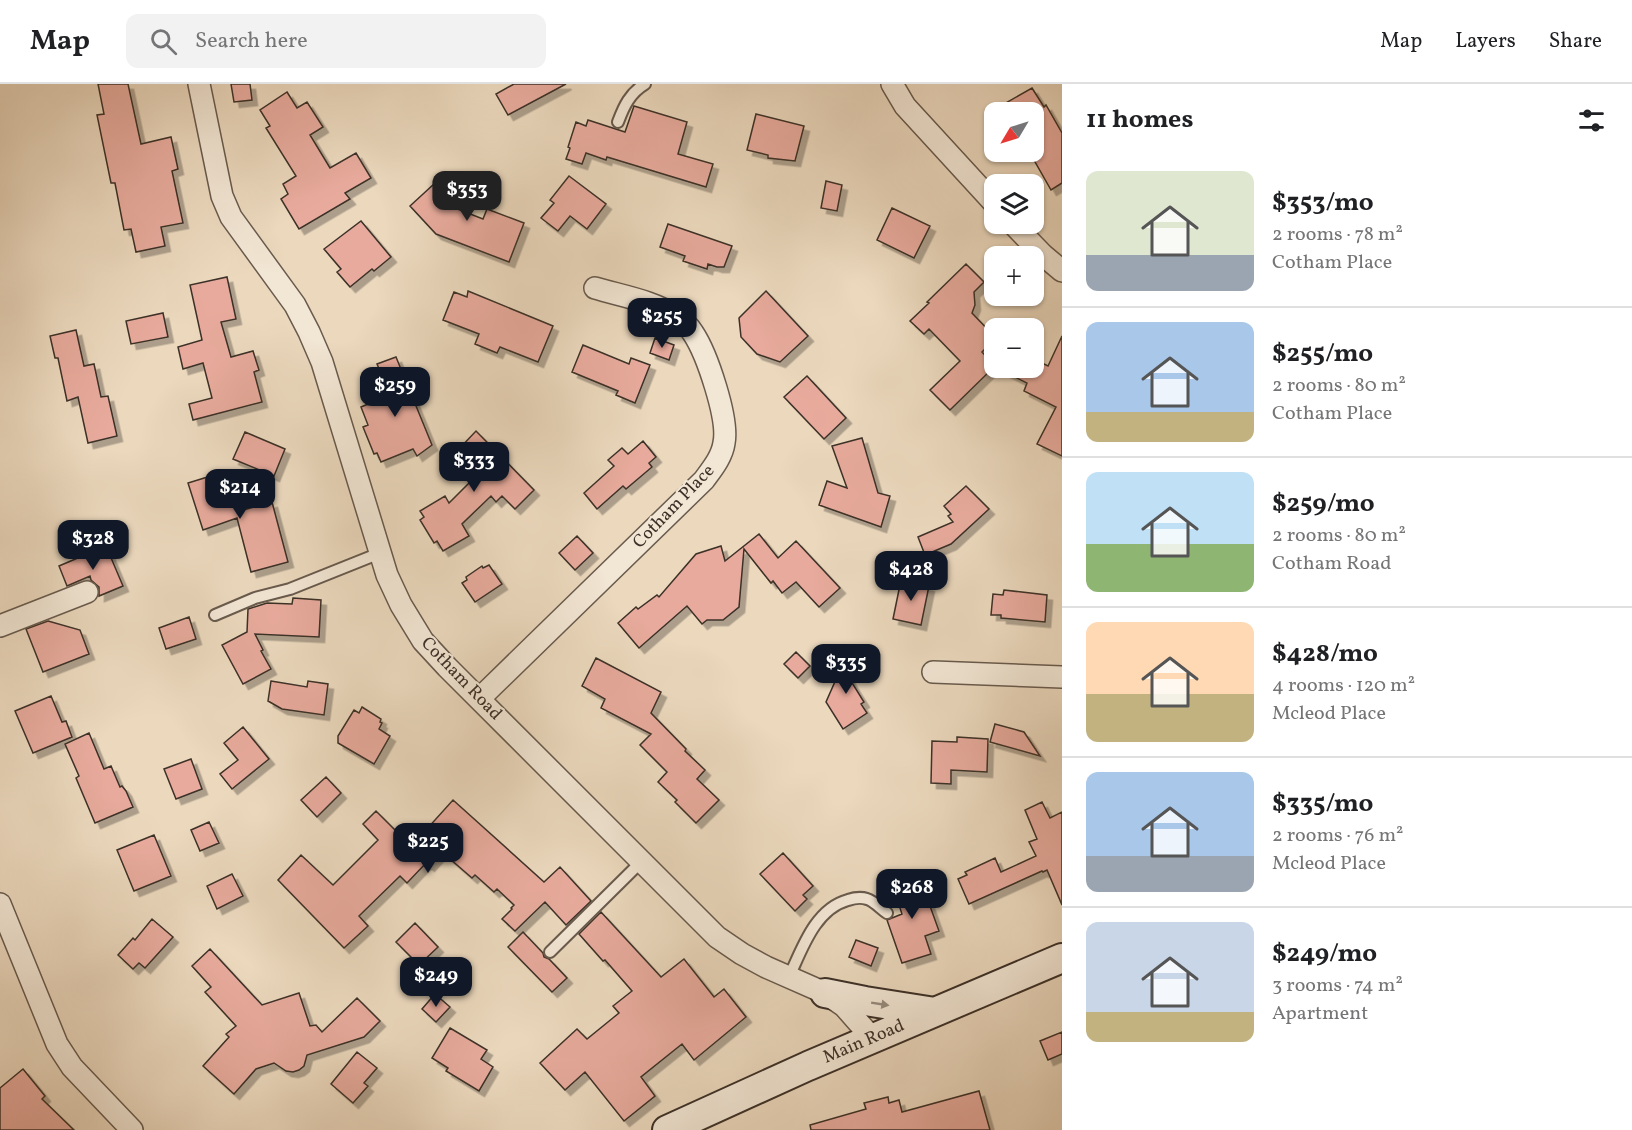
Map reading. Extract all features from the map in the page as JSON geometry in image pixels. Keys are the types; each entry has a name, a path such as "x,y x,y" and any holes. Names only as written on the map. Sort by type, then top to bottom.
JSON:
{"main road":[{"name":"Main Road","path":"678,1128 808,1066 1062,958"},
{"path":"825,993 935,1012"}],"street":[{"name":"Cotham Road","path":"199,84 222,196 231,217 295,305 309,332 321,362 387,575 401,605 423,641 717,937 766,967 825,993 844,1006 873,1039"},
{"path":"892,84 905,106 984,193"},
{"path":"1023,234 1062,271"},
{"name":"Cotham Place","path":"479,699 704,480 716,464 724,443 724,420 707,360 693,332 680,319 663,308 595,288"},
{"path":"0,626 87,592"},
{"path":"933,672 1062,677"},
{"path":"0,904 57,1044 72,1067 132,1130"}],"lane":[{"path":"618,122 624,105 634,91 645,84"},
{"path":"215,615 255,598 290,589 380,554"},
{"path":"550,952 642,861"},
{"path":"789,977 807,938 829,910 845,901 857,898 868,899 887,913"}],"building":[{"path":"98,84 128,84 141,144 171,137 178,169 172,171 183,223 161,227 165,246 136,252 131,229 124,230 115,183 111,183 97,115 104,114"},
{"path":"231,84 250,84 252,100 234,102"},
{"path":"514,84 566,84 508,115 496,94"},
{"path":"1032,88 1041,102 1008,102"},
{"path":"287,92 297,108 307,102 323,127 310,135 330,168 356,153 371,178 345,193 350,199 299,229 281,199 288,194 283,184 296,176 266,128 270,126 260,110"},
{"path":"1046,105 1062,133 1062,183 1051,190 1035,162 1044,162 1044,107"},
{"path":"634,106 687,122 678,154 713,164 706,187 607,157 606,160 586,153 582,164 566,159 576,122 586,126 588,120 625,132"},
{"path":"756,114 804,126 795,161 768,158 768,155 747,150"},
{"path":"447,172 460,186 442,203 483,219 487,209 524,223 509,262 436,234 410,206"},
{"path":"569,176 606,204 587,229 570,216 558,231 541,218 554,203 550,200"},
{"path":"826,181 842,185 837,211 821,208"},
{"path":"892,208 930,226 914,258 877,240"},
{"path":"361,221 391,257 350,287 337,272 341,269 324,249"},
{"path":"668,224 732,246 724,267 708,264 707,269 683,261 685,256 660,247"},
{"path":"966,264 984,282 974,292 975,305 972,313 984,326 984,350 982,352 984,354 984,377 950,410 930,390 960,361 929,329 924,334 910,321 929,303 927,302"},
{"path":"227,277 236,319 221,322 231,357 253,351 259,370 254,372 262,402 193,420 189,404 212,398 203,363 183,369 178,347 202,340 190,285"},
{"path":"468,291 553,326 538,362 500,347 497,353 475,344 479,334 443,320 454,292 467,297"},
{"path":"766,291 808,336 780,362 757,354 741,337 739,318"},
{"path":"163,313 168,337 131,344 126,321"},
{"path":"76,330 84,366 94,364 101,397 108,396 117,436 88,443 78,397 67,401 58,358 55,358 50,336"},
{"path":"1062,336 1062,456 1037,444 1056,407 1024,391 1027,383 1017,378 1044,378 1044,364 1048,366"},
{"path":"655,338 674,345 669,360 650,353"},
{"path":"583,345 629,364 631,358 650,365 635,403 616,395 618,391 572,372"},
{"path":"396,357 432,445 417,456 413,449 381,462 377,453 374,454 363,427 368,425 361,407 390,395 377,364"},
{"path":"807,376 846,418 824,439 784,397"},
{"path":"476,431 534,490 515,509 502,496 496,502 491,496 462,524 469,536 443,551 437,541 434,543 420,520 424,517 420,511 445,496 449,503 480,472 458,450"},
{"path":"245,432 285,449 274,476 233,459"},
{"path":"862,438 878,493 890,496 881,527 819,505 827,481 847,488 832,446"},
{"path":"643,441 656,457 649,463 652,467 626,489 623,486 597,509 584,493 614,466 608,460 622,448 628,454"},
{"path":"227,471 239,511 272,502 288,562 251,572 237,518 203,530 188,483"},
{"path":"966,486 989,509 951,544 925,555 918,537 953,522 948,516 951,514 944,506"},
{"path":"759,534 778,558 796,541 840,588 819,607 796,582 782,593 744,549 739,607 723,620 707,620 702,624 687,606 639,648 618,623 636,607 638,609 657,595 659,597 696,554 721,546 725,561"},
{"path":"577,536 593,553 575,570 559,553"},
{"path":"106,546 123,586 99,596 99,587 90,576 67,586 59,566"},
{"path":"489,565 502,584 475,602 462,583 467,580 466,577 482,566 483,568"},
{"path":"901,580 929,586 921,625 893,619"},
{"path":"1004,590 1047,595 1045,622 991,615 993,594 1003,595"},
{"path":"293,598 321,600 319,637 255,634 271,669 243,684 222,645 247,632 248,609 267,603 292,604"},
{"path":"189,617 196,639 166,649 159,628"},
{"path":"48,621 80,630 89,654 43,672 26,629"},
{"path":"796,652 810,666 798,678 784,664"},
{"path":"859,656 859,670 849,678 864,702 861,704 867,713 843,729 826,702 845,659"},
{"path":"596,658 661,692 651,713 705,770 697,779 719,800 696,823 658,782 667,772 640,745 651,734 601,708 605,699 582,686"},
{"path":"271,681 307,687 308,681 328,684 324,715 282,709 268,701"},
{"path":"51,696 62,722 66,721 72,737 33,753 15,711"},
{"path":"362,707 381,719 379,729 390,736 374,764 338,743 338,736 354,710 359,713"},
{"path":"995,724 1024,732 1040,756 990,742"},
{"path":"243,727 269,759 232,789 220,774 238,760 224,743"},
{"path":"89,733 104,769 111,766 120,787 122,786 126,791 133,807 95,823 65,744"},
{"path":"957,737 988,739 987,772 951,770 951,784 931,783 932,741 957,742"},
{"path":"191,759 202,789 176,799 164,769"},
{"path":"326,777 341,793 317,817 301,800"},
{"path":"453,800 544,882 560,867 591,901 566,925 545,902 515,931 502,919 514,905 497,889 494,892 475,875 472,878 442,852 429,866 426,863 407,883 400,876 359,916 368,926 344,948 278,880 301,855 333,885 378,840 363,824 376,811 409,844 425,828 426,830"},
{"path":"1042,802 1050,818 1062,812 1062,905 1047,870 969,904 958,879 967,875 965,872 995,858 1001,872 1036,856 1029,842 1037,839 1025,810"},
{"path":"209,822 219,843 200,851 191,830"},
{"path":"154,835 171,876 134,891 117,850"},
{"path":"783,853 813,886 803,895 807,899 795,911 760,874"},
{"path":"232,874 243,896 217,909 207,886"},
{"path":"921,874 939,931 925,936 931,954 902,963 887,920 902,914 892,884"},
{"path":"601,912 661,977 684,959 714,997 724,989 746,1017 694,1060 682,1044 641,1077 655,1096 624,1121 585,1072 565,1090 540,1063 577,1029 587,1039 619,1013 613,1006 632,991 579,934"},
{"path":"152,919 173,937 145,968 139,963 133,969 118,955 133,938 135,940"},
{"path":"415,923 438,947 419,965 396,942"},
{"path":"523,932 543,953 544,957 549,959 567,978 552,992 508,947"},
{"path":"856,940 878,948 871,966 849,957"},
{"path":"210,949 262,1005 299,993 310,1026 316,1025 322,1032 357,998 380,1021 364,1037 307,1055 304,1066 299,1070 286,1071 274,1063 256,1069 234,1094 203,1066 229,1037 226,1034 236,1026 205,992 211,987 192,966"},
{"path":"435,994 450,1007 436,1022 422,1009"},
{"path":"450,1028 487,1050 481,1059 493,1067 479,1091 446,1071 448,1068 432,1058"},
{"path":"1062,1032 1062,1054 1048,1060 1040,1041"},
{"path":"357,1052 377,1068 364,1083 368,1086 353,1103 331,1084"},
{"path":"23,1069 45,1096 42,1099 74,1130 0,1130 0,1088"},
{"path":"979,1091 990,1130 811,1130 810,1125 866,1109 864,1103 888,1097 889,1103 899,1100 902,1112"}]}
